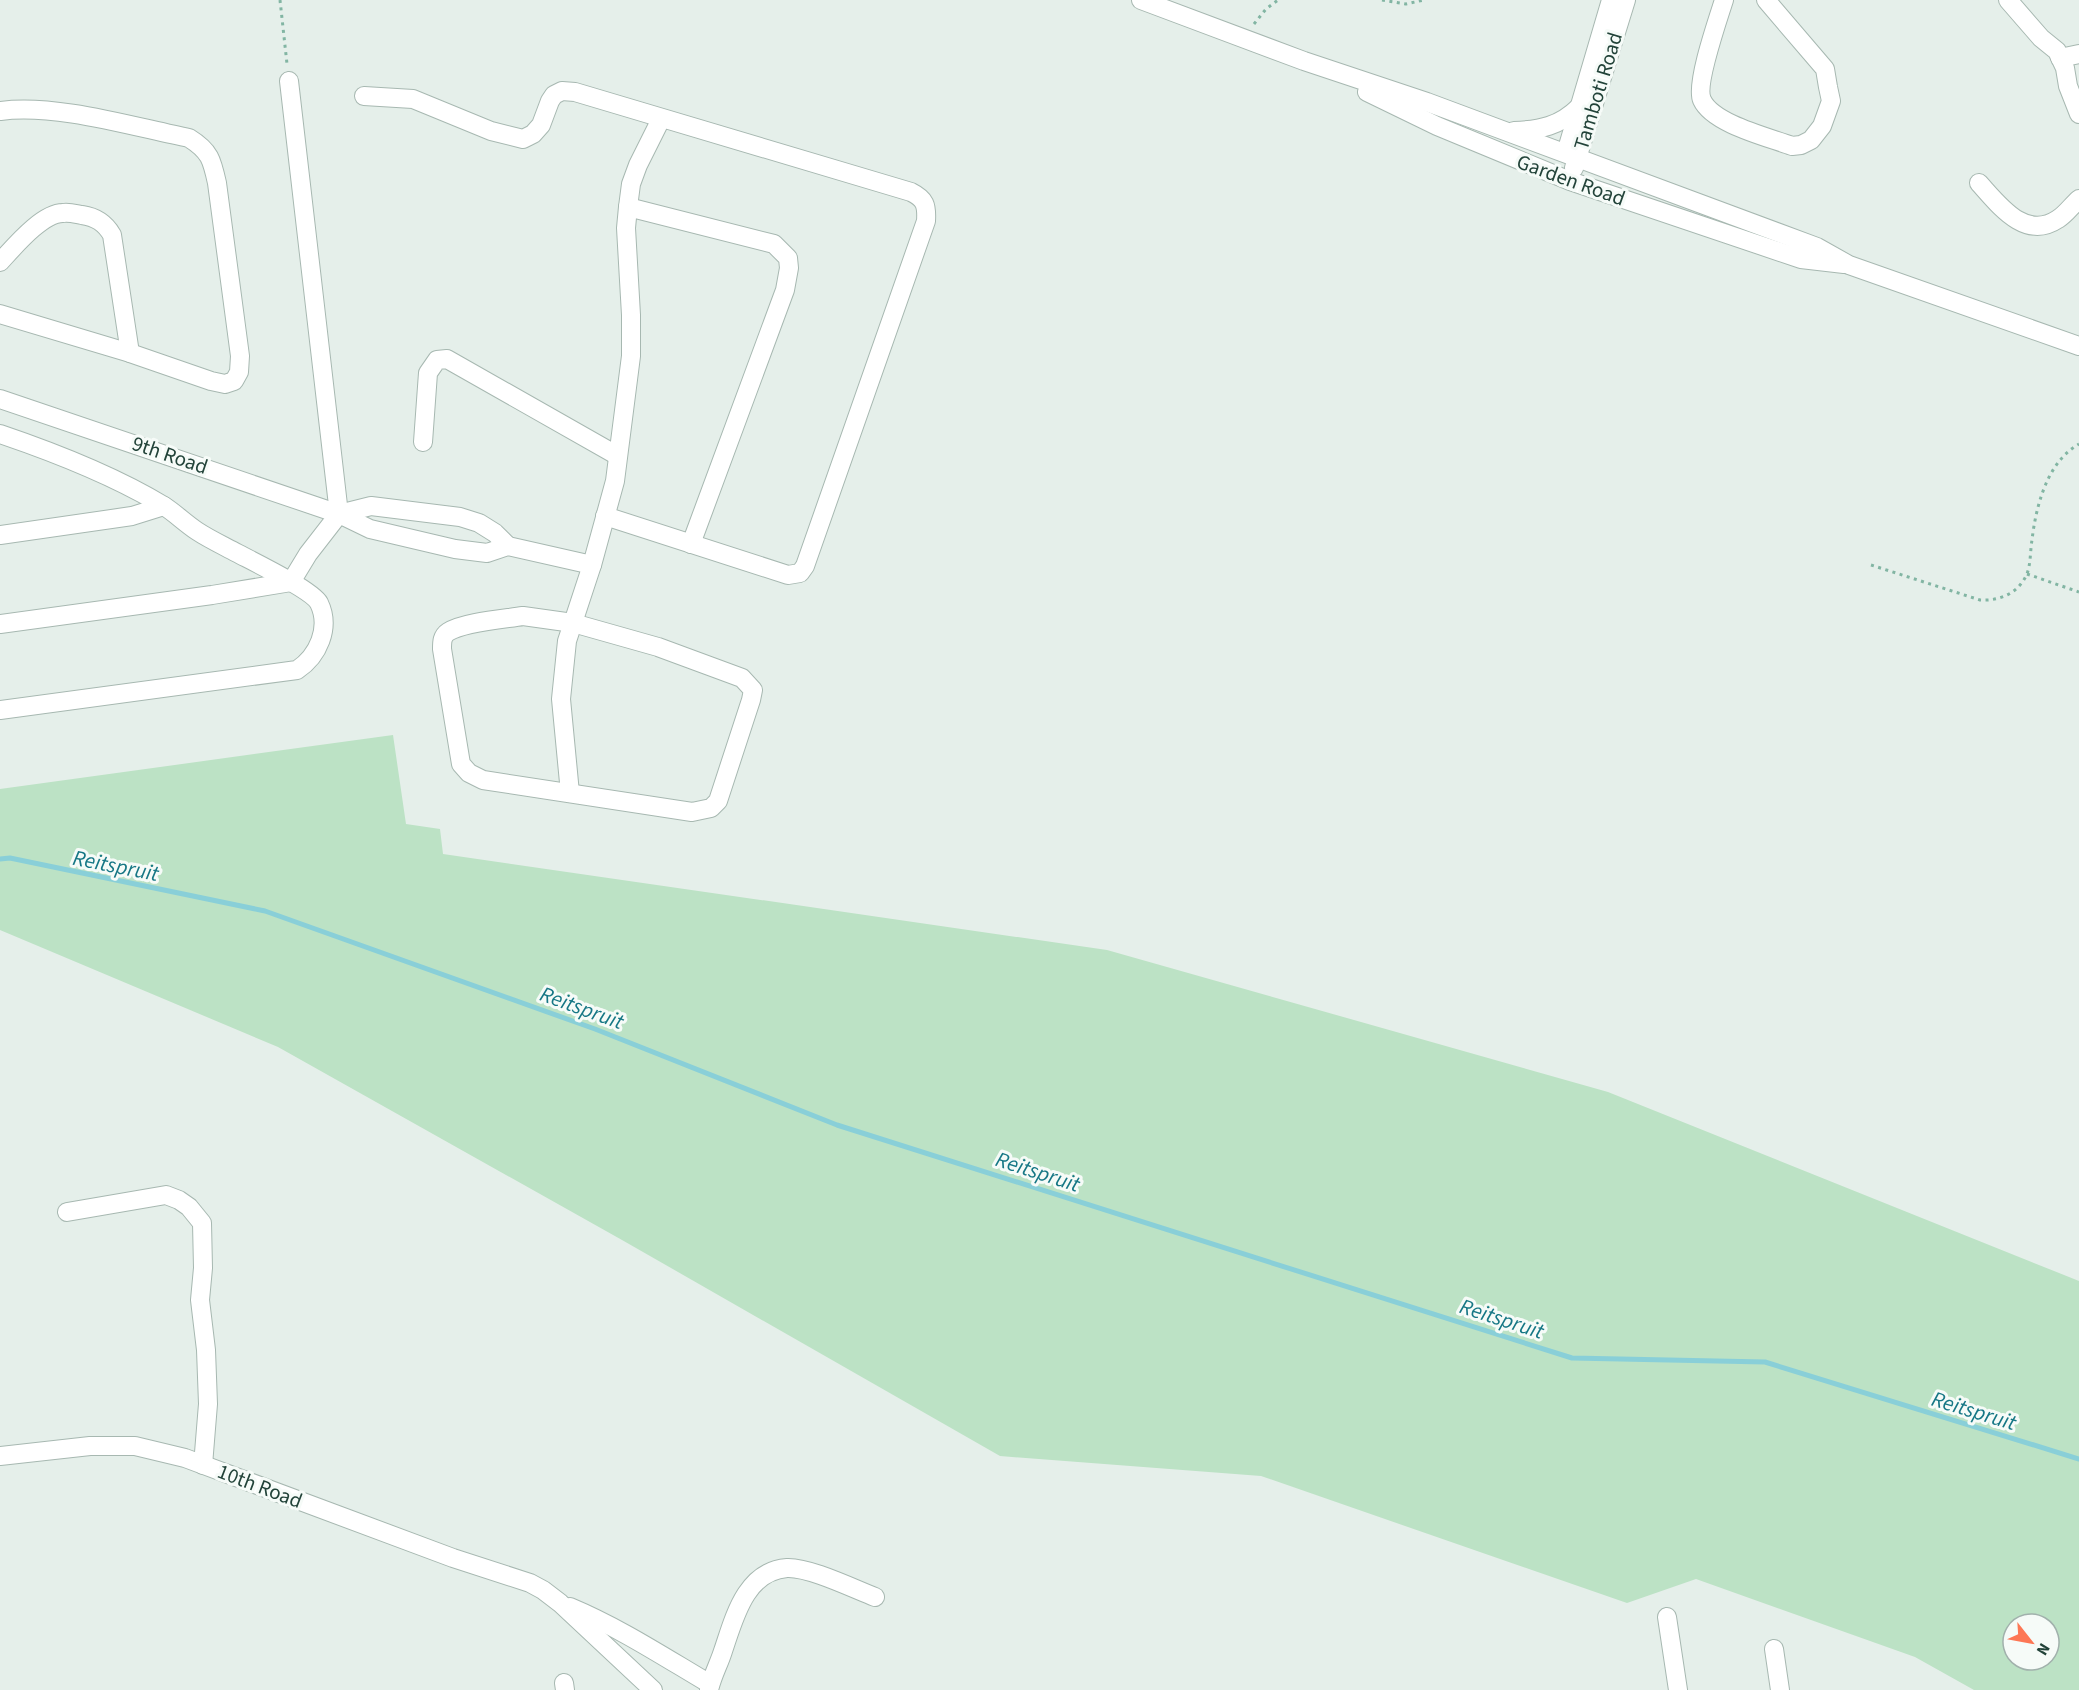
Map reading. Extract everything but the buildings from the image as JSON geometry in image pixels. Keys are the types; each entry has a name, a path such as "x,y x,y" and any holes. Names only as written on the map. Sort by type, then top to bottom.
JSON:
{"street":[{"name":"Garden Road","path":"1142,0 1304,61 1506,131 1817,247 1849,265 2079,345"},
{"name":"Tamboti Road","path":"1571,156 1579,107 1611,0"},
{"name":"Tamboti Road","path":"1563,179 1626,0"},
{"path":"1724,0 1703,74 1700,94 1702,100 1707,108 1720,118 1792,146 1802,145 1811,140 1822,126 1831,102 1825,69 1767,0"},
{"path":"2008,0 2056,51 2079,114"},
{"path":"2060,58 2079,54"},
{"name":"Garden Road","path":"1304,61 1437,126 1563,179 1801,259 1849,265"},
{"path":"289,81 339,513"},
{"path":"363,96 413,99 491,131 523,139 533,134 541,125 549,101 554,95 562,91 575,92 911,192 924,201 927,208 926,221 805,566 800,573 788,575 605,516"},
{"path":"1506,131 1536,130 1551,126 1563,121 1579,107"},
{"path":"0,111 24,109 82,116 189,138 202,146 212,160 240,356 239,372 234,381 225,384 211,381 130,353 0,314"},
{"path":"570,793 561,699 567,641 592,565 615,481 631,356 632,315 626,228 628,207 631,184 638,165 661,119"},
{"path":"1978,183 2006,213 2023,224 2039,225 2057,219 2079,199"},
{"path":"628,207 774,244 788,258 789,268 785,290 692,544"},
{"path":"0,262 33,229 61,212 97,219 107,227 112,236 130,353"},
{"path":"423,442 428,373 436,360 447,359 618,456"},
{"name":"9th Road","path":"0,399 339,513 370,529 455,549 488,553 508,546"},
{"path":"0,434 107,477 164,506 198,531 291,582 318,601 323,617 324,634 308,663 297,670 0,710"},
{"path":"0,449 32,445"},
{"path":"0,535 132,516 164,506"},
{"path":"0,624 291,582 308,554 339,513 371,506 460,517 479,523 495,533 508,546 592,565"},
{"path":"523,616 573,623 657,647 730,673 742,678 753,690 718,801 711,808 692,812 483,780 469,773 461,764 442,649 442,640 448,632 464,626 523,616"},
{"path":"68,1212 166,1195 189,1207 202,1223 203,1268 200,1300 206,1350 208,1404 203,1465"},
{"name":"10th Road","path":"0,1456 90,1446 135,1446 161,1451 453,1558 530,1583 560,1603"},
{"path":"560,1603 624,1633 710,1687 734,1616 743,1597 757,1582 771,1572 786,1568 803,1570 874,1597"},
{"path":"560,1603 653,1690"},
{"path":"1667,1617 1678,1690"},
{"path":"1774,1649 1780,1690"},
{"path":"626,1690 632,1671"}],"path":[{"path":"280,0 289,81"},
{"path":"1245,39 1258,18 1278,0"},
{"path":"1382,0 1406,4 1424,0"},
{"path":"1871,565 1980,600 1991,600 2015,591 2027,574 2039,505 2047,482 2063,455 2079,444"},
{"path":"2027,574 2079,592"}],"green space":[{"name":"Reitspruit","path":"393,735 406,824 440,829 443,854 1107,950 1608,1092 2079,1281 2079,1690 1974,1690 1915,1657 1696,1579 1627,1603 1261,1476 1000,1456 278,1047 0,930 0,789"}],"waterway":[{"name":"Reitspruit","path":"0,859 10,858 265,911 595,1029 837,1125 1572,1358 1765,1362 2079,1459"}]}
